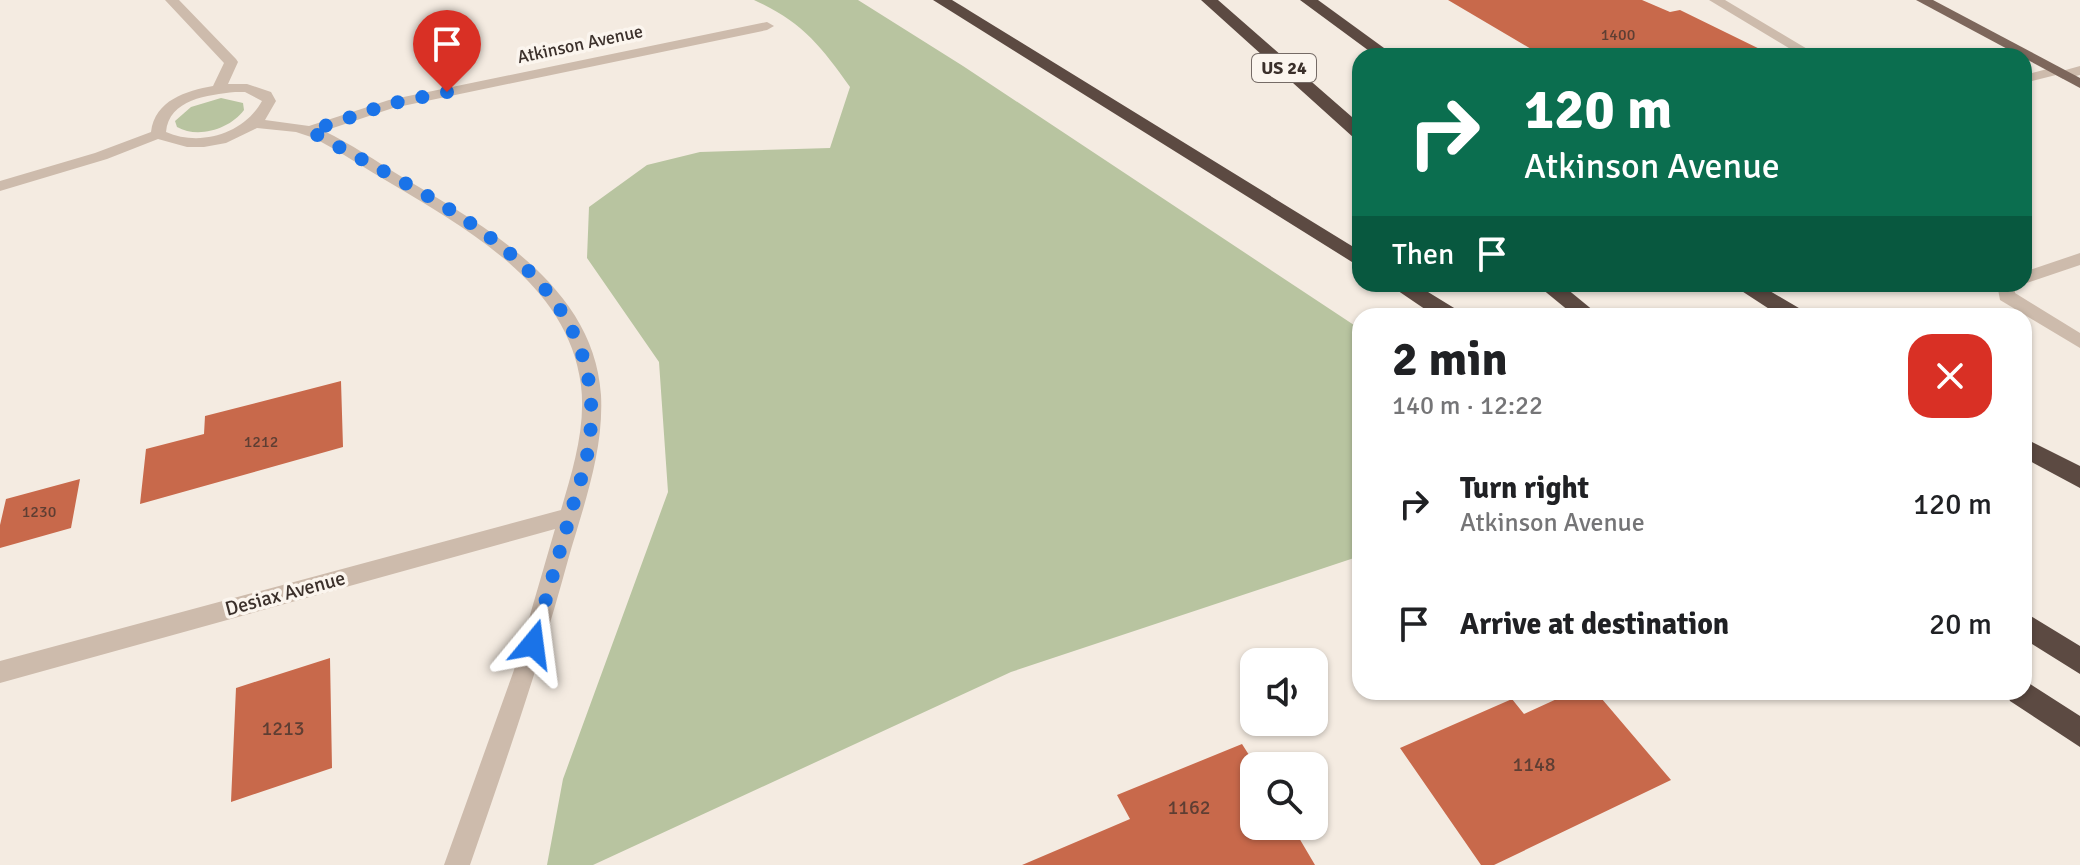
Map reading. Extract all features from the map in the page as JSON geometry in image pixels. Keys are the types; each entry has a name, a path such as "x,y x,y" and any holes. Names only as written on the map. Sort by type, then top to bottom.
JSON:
{"highway":[{"path":"941,0 1352,255"},
{"name":"US 24","path":"1209,0 1352,127"},
{"path":"1308,0 1376,48"},
{"path":"1412,292 1438,308"},
{"path":"1558,292 1578,308"},
{"path":"1756,292 1782,308"},
{"path":"2032,451 2080,478"},
{"path":"2032,629 2080,662"},
{"path":"2032,700 2080,733"}],"main road":[{"path":"1923,0 2012,48"},
{"path":"2032,59 2080,84"}],"street":[{"path":"172,0 231,62 219,89"},
{"path":"1716,0 1798,48"},
{"name":"Atkinson Avenue","path":"310,131 389,104 767,26"},
{"path":"2032,78 2080,70"},
{"path":"247,88 266,95 269,101 265,112 254,123 211,141 168,141 158,134 157,124 164,113 178,102 219,89 247,88"},
{"path":"254,123 310,131 460,216 500,244 522,262 563,313 578,342 589,380 591,414 588,451 526,670 457,865"},
{"path":"0,186 101,156 158,134"},
{"path":"2032,275 2080,259"},
{"path":"2006,292 2006,296 2025,308"},
{"path":"2032,312 2080,342"},
{"name":"Desiax Avenue","path":"0,672 570,516"}],"green space":[{"path":"754,0 858,0 1352,324 1352,559 1011,672 593,865 547,865 563,779 668,492 659,362 587,258 589,207 647,165 700,152 830,148 850,87 809,36 771,8"},
{"path":"221,98 243,103 244,110 231,122 213,130 194,132 177,127 175,121 191,107"}],"building":[{"path":"1448,0 1642,0 1670,12 1680,10 1758,48 1529,48"},
{"path":"341,381 343,447 140,504 146,449 204,434 205,416"},
{"path":"80,479 71,528 0,548 0,525 6,499"},
{"path":"330,658 332,768 231,802 236,688"},
{"path":"1510,700 1524,714 1555,700 1603,700 1671,780 1494,865 1481,865 1400,748"},
{"path":"1242,744 1247,752 1240,752 1240,840 1300,840 1315,865 1022,865 1130,819 1117,795"}],"route":[{"path":"447,92 373,108 310,131 460,216 500,244 541,283 563,313 578,342 589,380 591,414 588,451 533,644"}]}
